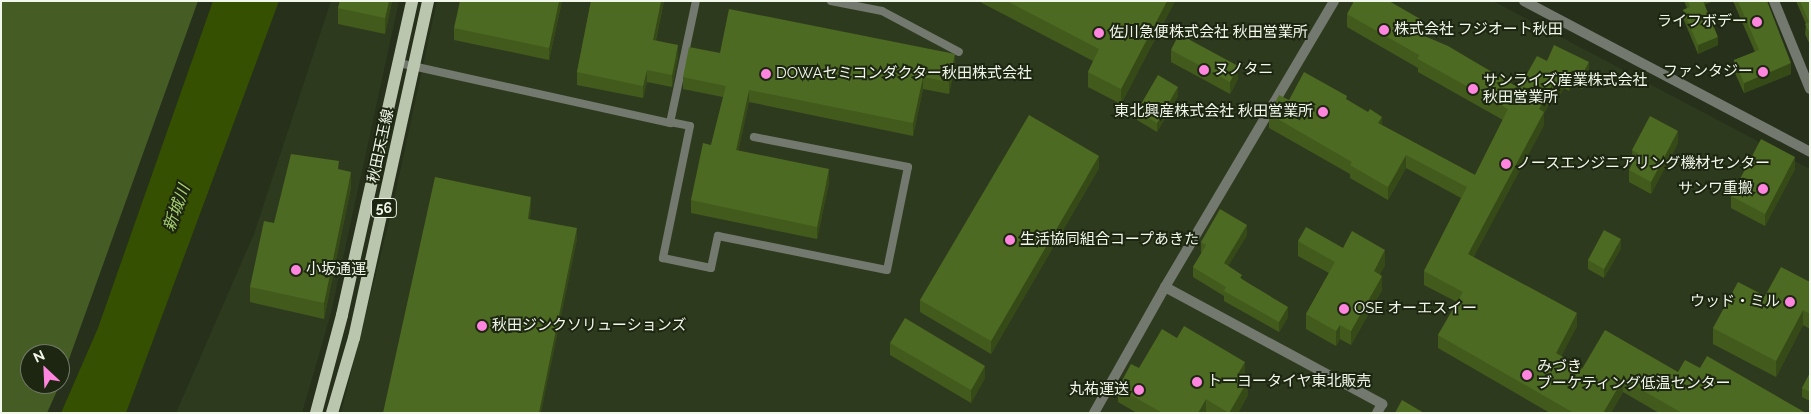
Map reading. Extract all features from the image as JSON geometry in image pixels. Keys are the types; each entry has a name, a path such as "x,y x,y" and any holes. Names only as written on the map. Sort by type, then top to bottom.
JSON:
{"main road":[{"name":"秋田天王線","path":"316,413 342,315 412,1"},
{"name":"秋田天王線","path":"332,413 354,338 428,1"}],"street":[{"path":"1094,413 1165,286 1334,1"},
{"path":"1524,1 1810,152"},
{"path":"1774,1 1806,70 1810,89"},
{"path":"1165,286 1382,404 1376,413"}],"lane":[{"path":"670,122 696,1"},
{"path":"831,1 882,11 959,52"},
{"path":"399,63 690,126 663,258 712,268 718,236 887,270 908,167 754,136"}],"shaded area":[{"path":"1,1 198,1 70,356 70,344 20,344 20,394 56,394 47,413 1,413"},
{"path":"331,1 399,1 331,313 302,413 176,413 254,234"},
{"path":"437,1 1493,1 1810,169 1810,413 341,413 390,218"}],"water":[{"name":"新城川","path":"213,1 279,1 126,413 61,413 98,328"}],"building":[{"path":"340,1 389,1 385,18 338,8"},
{"path":"460,1 559,1 549,48 454,28"},
{"path":"591,1 661,1 653,40 678,45 672,75 647,70 643,86 577,72"},
{"name":"佐川急便株式会社 秋田営業所","path":"1007,1 1167,1 1121,89 1088,72 1099,49"},
{"path":"1354,1 1389,1 1422,20 1415,32 1448,46 1519,88 1537,56 1547,61 1554,45 1589,62 1582,75 1572,70 1569,77 1564,75 1556,88 1552,85 1539,109 1544,112 1468,254 1577,313 1556,353 1582,369 1605,330 1678,372 1685,360 1700,368 1707,356 1806,413 1682,413 1623,379 1603,413 1574,413 1438,335 1463,292 1424,271 1467,187 1406,155 1388,187 1350,165 1352,162 1269,114 1279,95 1289,100 1304,72 1347,96 1346,99 1368,112 1370,109 1382,117 1378,123 1475,175 1508,109 1418,59 1419,55 1347,14"},
{"path":"1688,1 1703,1 1718,37 1698,45 1683,10 1690,7"},
{"path":"1738,1 1767,1 1791,63 1744,83 1734,60 1759,50"},
{"path":"1800,1 1810,1 1810,34 1805,24 1809,22"},
{"path":"729,9 955,54 949,82 923,77 913,123 749,90 736,150 829,169 817,227 691,200 703,143 711,145 726,86 683,77 689,47 720,53"},
{"path":"1179,34 1238,66 1230,82 1171,50"},
{"path":"1158,75 1178,87 1157,123 1137,111"},
{"name":"生活協同組合コープあきた","path":"1029,115 1099,156 991,341 920,300"},
{"path":"1650,116 1678,131 1651,182 1629,170 1638,153 1632,150"},
{"name":"サンワ重搬","path":"1761,139 1795,157 1765,214 1731,196"},
{"name":"小坂通運","path":"291,154 339,161 338,169 351,172 324,303 250,287 264,221 274,223"},
{"name":"秋田ジンクソリューションズ","path":"435,177 531,197 528,219 577,228 539,413 383,413"},
{"path":"1220,209 1247,225 1224,263 1242,275 1240,278 1288,307 1279,322 1224,291 1226,287 1193,267 1206,245 1201,242"},
{"name":"OSE オーエスイー","path":"1306,227 1343,248 1352,231 1385,250 1374,271 1382,276 1351,331 1340,325 1336,331 1306,314 1335,262 1298,241"},
{"path":"1604,230 1621,239 1604,269 1588,260"},
{"path":"1781,267 1810,282 1810,314 1803,310 1776,361 1713,328 1738,282 1765,296"},
{"path":"905,318 985,366 971,390 890,343"},
{"path":"1184,326 1245,362 1238,374 1248,380 1229,413 1206,399 1198,413 1163,413 1118,388 1131,364 1139,368 1162,329 1177,338"},
{"path":"1810,373 1810,392 1802,388"},
{"path":"1402,400 1424,413 1395,413"}],"place":[{"name":"ライフボデー","path":"1757,22"},
{"name":"株式会社 フジオート秋田","path":"1384,30"},
{"name":"佐川急便株式会社 秋田営業所","path":"1099,33"},
{"name":"ヌノタニ","path":"1204,70"},
{"name":"ファンタジー","path":"1763,72"},
{"name":"DOWAセミコンダクター秋田株式会社","path":"766,74"},
{"name":"サンライズ産業株式会社 秋田営業所","path":"1473,89"},
{"name":"東北興産株式会社 秋田営業所","path":"1323,112"},
{"name":"ノースエンジニアリング機材センター","path":"1506,164"},
{"name":"サンワ重搬","path":"1763,189"},
{"name":"生活協同組合コープあきた","path":"1010,240"},
{"name":"小坂通運","path":"296,270"},
{"name":"ウッド・ミル","path":"1790,302"},
{"name":"OSE オーエスイー","path":"1344,309"},
{"name":"秋田ジンクソリューションズ","path":"482,326"},
{"name":"みづき ブーケティング低温センター","path":"1527,375"},
{"name":"トーヨータイヤ東北販売","path":"1197,382"},
{"name":"丸祐運送","path":"1139,390"}]}
